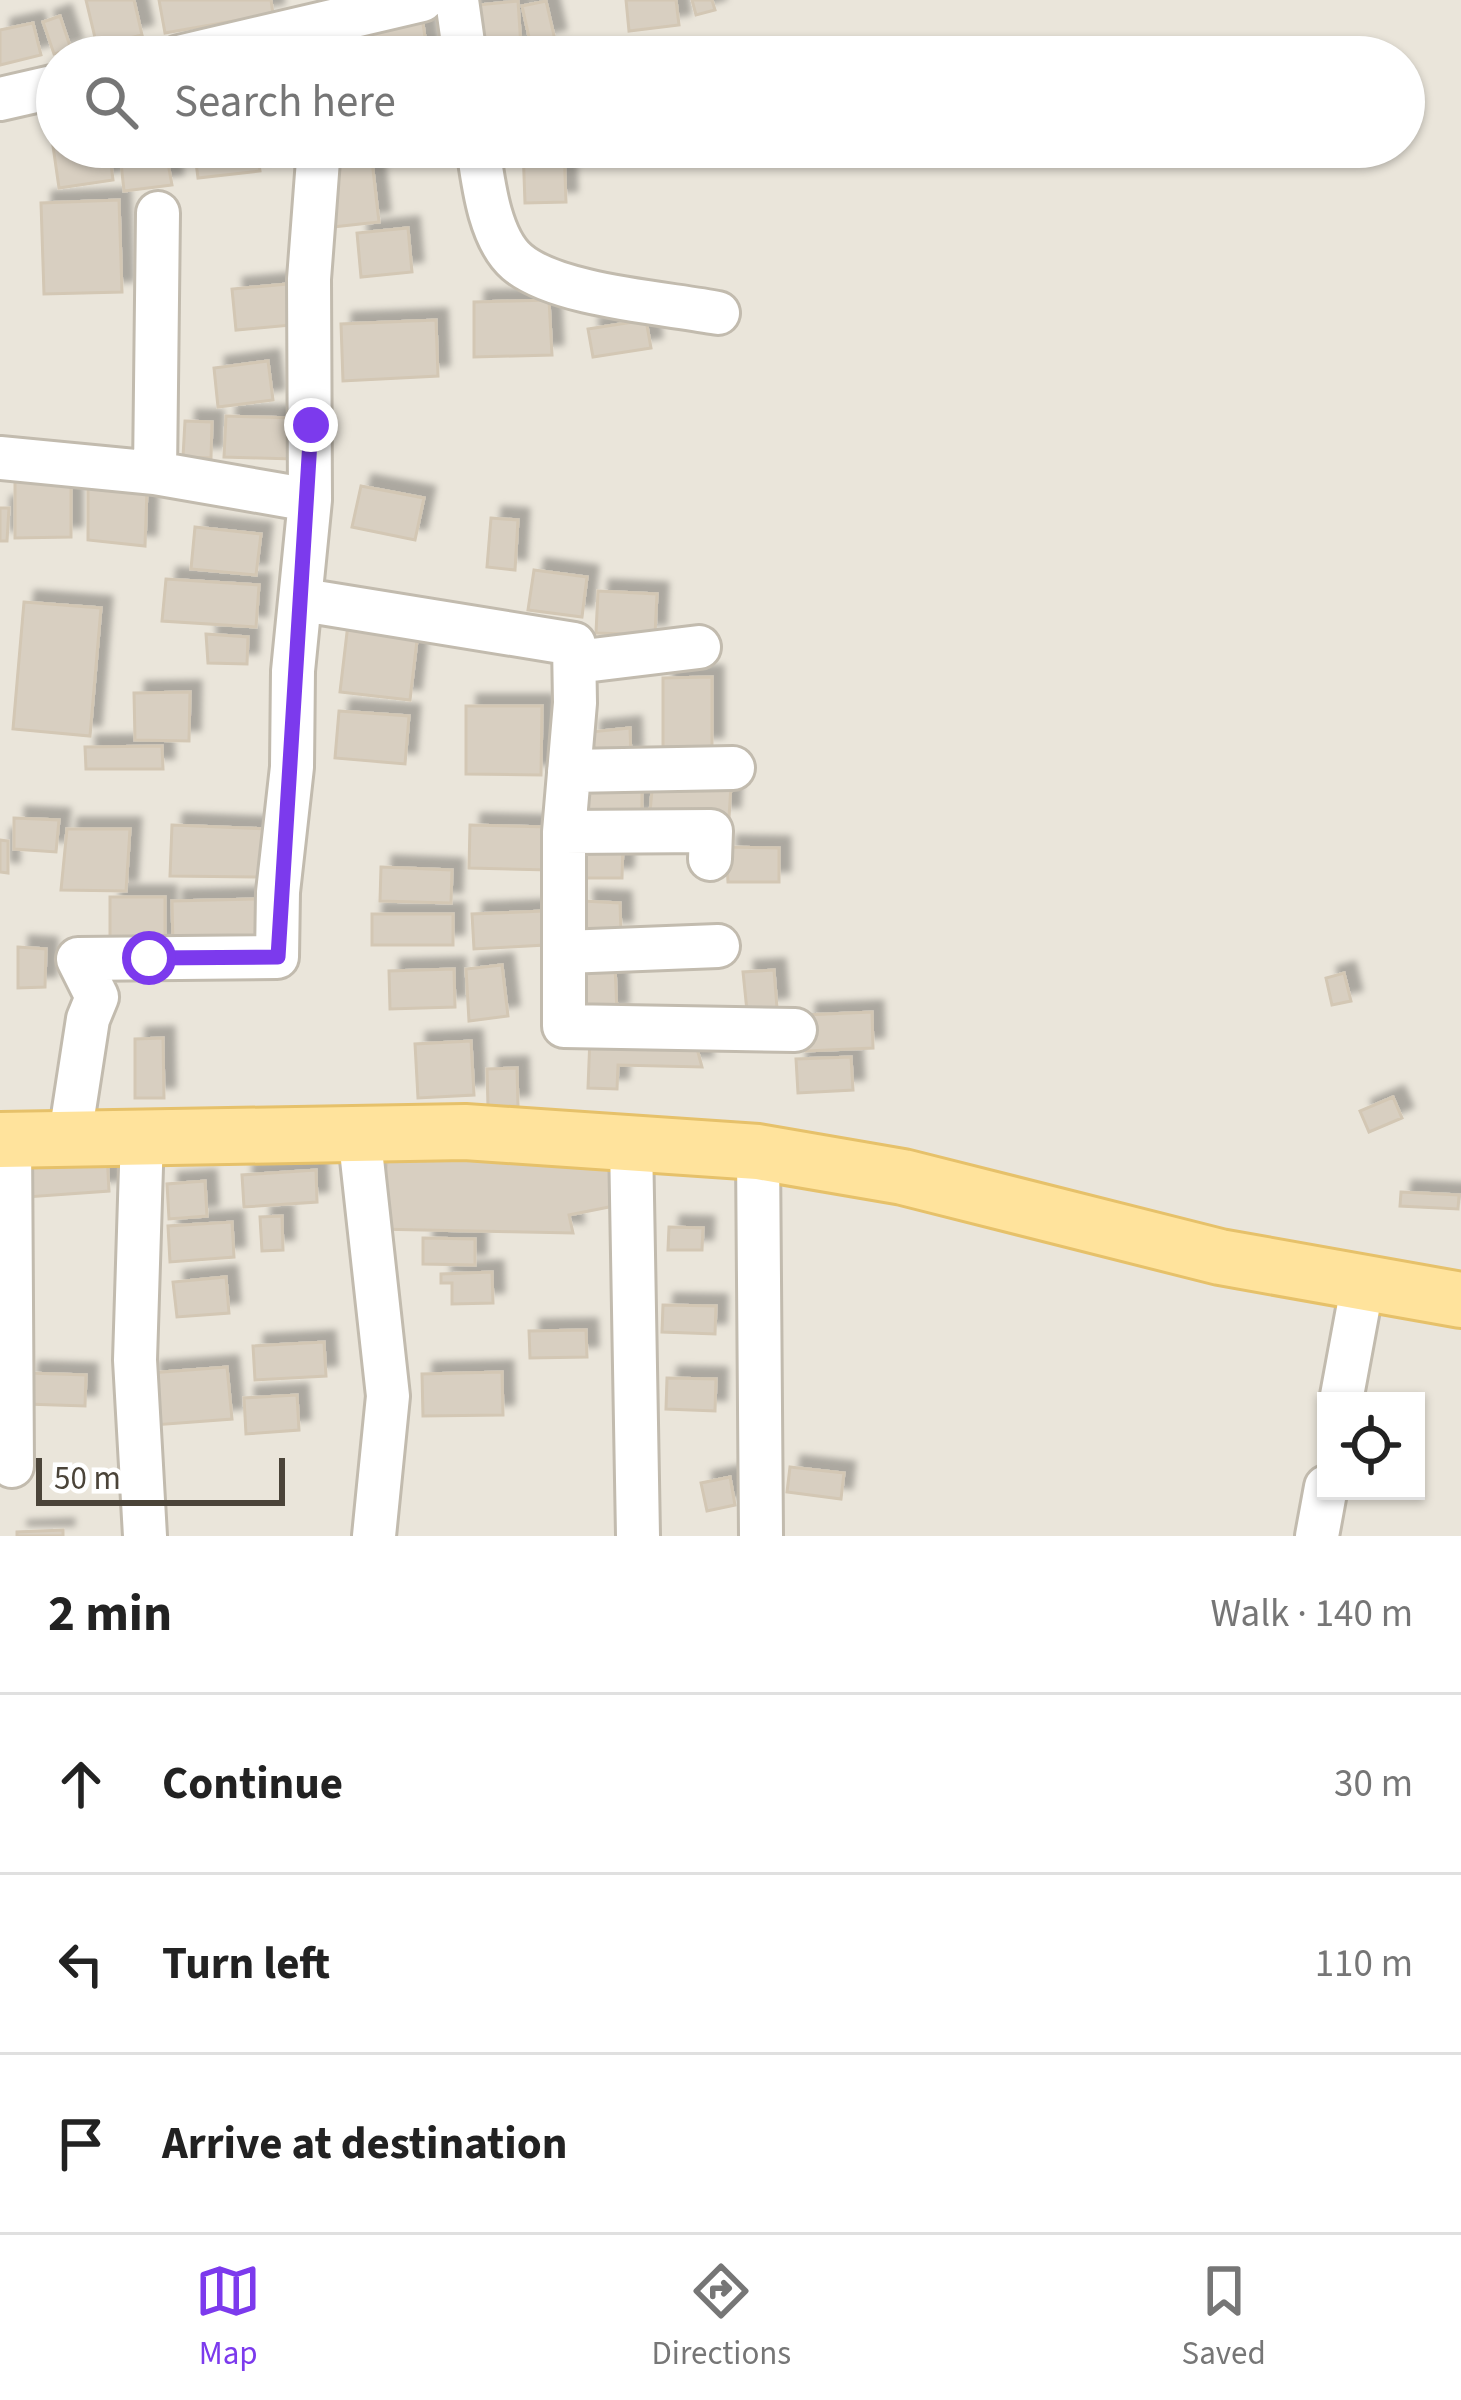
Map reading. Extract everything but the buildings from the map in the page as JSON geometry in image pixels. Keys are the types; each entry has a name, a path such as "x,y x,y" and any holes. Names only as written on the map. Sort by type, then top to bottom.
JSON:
{"main road":[{"path":"5,1140 465,1132 758,1152 903,1178 1220,1257 1461,1300"}],"street":[{"path":"284,30 422,0"},
{"path":"457,0 462,36"},
{"path":"0,99 36,91"},
{"path":"70,1136 88,1019 97,997 78,959 278,957 278,892 292,767 293,671 310,500 309,278 317,168"},
{"path":"483,168 496,226 514,260 541,276 569,284 718,313"},
{"path":"155,473 158,213"},
{"path":"0,458 155,473 310,500"},
{"path":"303,600 574,644 564,832 564,1026 795,1030"},
{"path":"576,662 699,646"},
{"path":"569,771 733,768"},
{"path":"564,832 711,831 710,859"},
{"path":"565,952 718,946"},
{"path":"359,1132 388,1396 374,1536"},
{"path":"142,1135 135,1360 145,1536"},
{"path":"5,1140 12,1466"},
{"path":"631,1142 638,1536"},
{"path":"758,1152 761,1536"},
{"path":"1343,1392 1363,1282"},
{"path":"1317,1536 1324,1500"}],"shaded area":[{"path":"0,0 1461,0 1461,1536 0,1536"}],"route":[{"path":"149,958 278,957 278,892 292,767 293,671 303,600 311,425"}]}
